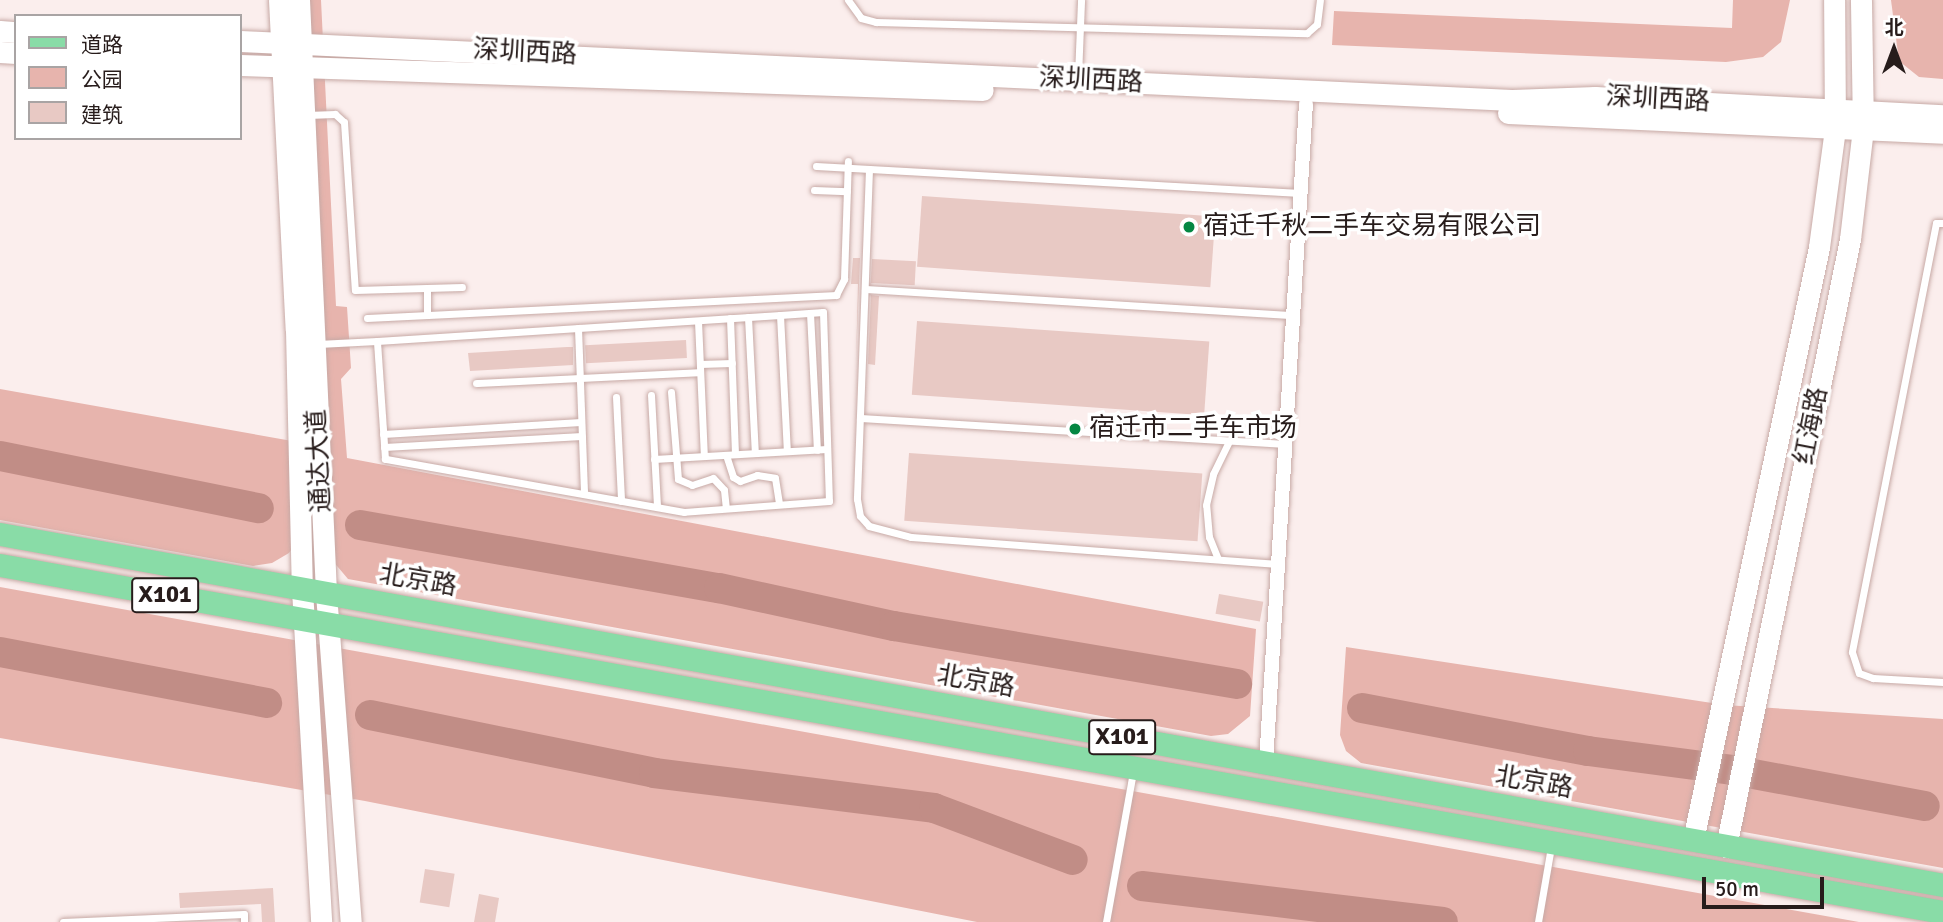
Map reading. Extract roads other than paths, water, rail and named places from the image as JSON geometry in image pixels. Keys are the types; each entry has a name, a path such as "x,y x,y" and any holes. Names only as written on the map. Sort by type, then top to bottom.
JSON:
{"main road":[{"name":"北京路","path":"0,534 1943,886"},
{"name":"X101","path":"0,565 1943,912"}],"street":[{"name":"通达大道","path":"279,0 291,43 293,66 306,345 351,922"},
{"name":"通达大道","path":"291,43 299,0"},
{"name":"红海路","path":"1693,840 1819,247 1836,119 1834,0"},
{"name":"红海路","path":"1726,847 1850,239 1863,120 1861,0"},
{"name":"深圳西路","path":"242,41 1836,119"},
{"name":"深圳西路","path":"242,65 1307,104 1863,120 1943,115"},
{"path":"1266,763 1307,104"},
{"name":"深圳西路","path":"1863,120 1943,133"},
{"name":"通达大道","path":"306,345 302,589 321,922"}],"lane":[{"path":"848,0 861,18 876,22 1307,33 1317,24 1320,0"},
{"path":"1077,80 1082,0"},
{"path":"295,116 335,114 344,122 355,290 462,287"},
{"path":"817,166 848,164 869,169 1301,193"},
{"path":"367,318 836,295 844,279 848,164"},
{"path":"869,169 860,418 860,516 886,533 1279,564"},
{"path":"814,190 847,191"},
{"path":"1943,223 1936,223 1852,652 1854,667 1873,678 1943,682"},
{"path":"427,288 427,315"},
{"path":"865,289 1294,315"},
{"path":"306,345 823,312 829,501 684,512 385,459 377,341"},
{"path":"810,313 817,450"},
{"path":"780,315 787,451"},
{"path":"748,317 755,453"},
{"path":"730,318 736,454"},
{"path":"698,321 704,456"},
{"path":"578,328 584,494"},
{"path":"476,383 580,378 732,363"},
{"path":"671,392 678,479 692,485 707,476 720,482 726,509"},
{"path":"651,395 657,507"},
{"path":"616,397 621,501"},
{"path":"860,418 1286,444"},
{"path":"383,434 582,422"},
{"path":"384,447 582,436"},
{"path":"1219,559 1209,537 1206,505 1213,474 1229,441"},
{"path":"654,459 827,449"},
{"path":"726,455 733,477 740,481 758,475 775,478 779,504"},
{"path":"1106,922 1134,768"},
{"path":"1538,922 1552,842"},
{"path":"63,922 244,914 244,922"}],"waterway":[{"path":"0,456 259,508"},
{"path":"360,525 719,588 894,626 1237,684"},
{"path":"0,652 267,703"},
{"path":"1362,708 1588,751 1732,770 1925,806"},
{"path":"370,715 654,773 934,808 1073,860"},
{"path":"1142,886 1443,922"}],"place":[{"name":"宿迁千秋二手车交易有限公司","path":"1189,227"},
{"name":"宿迁市二手车市场","path":"1075,429"}]}
